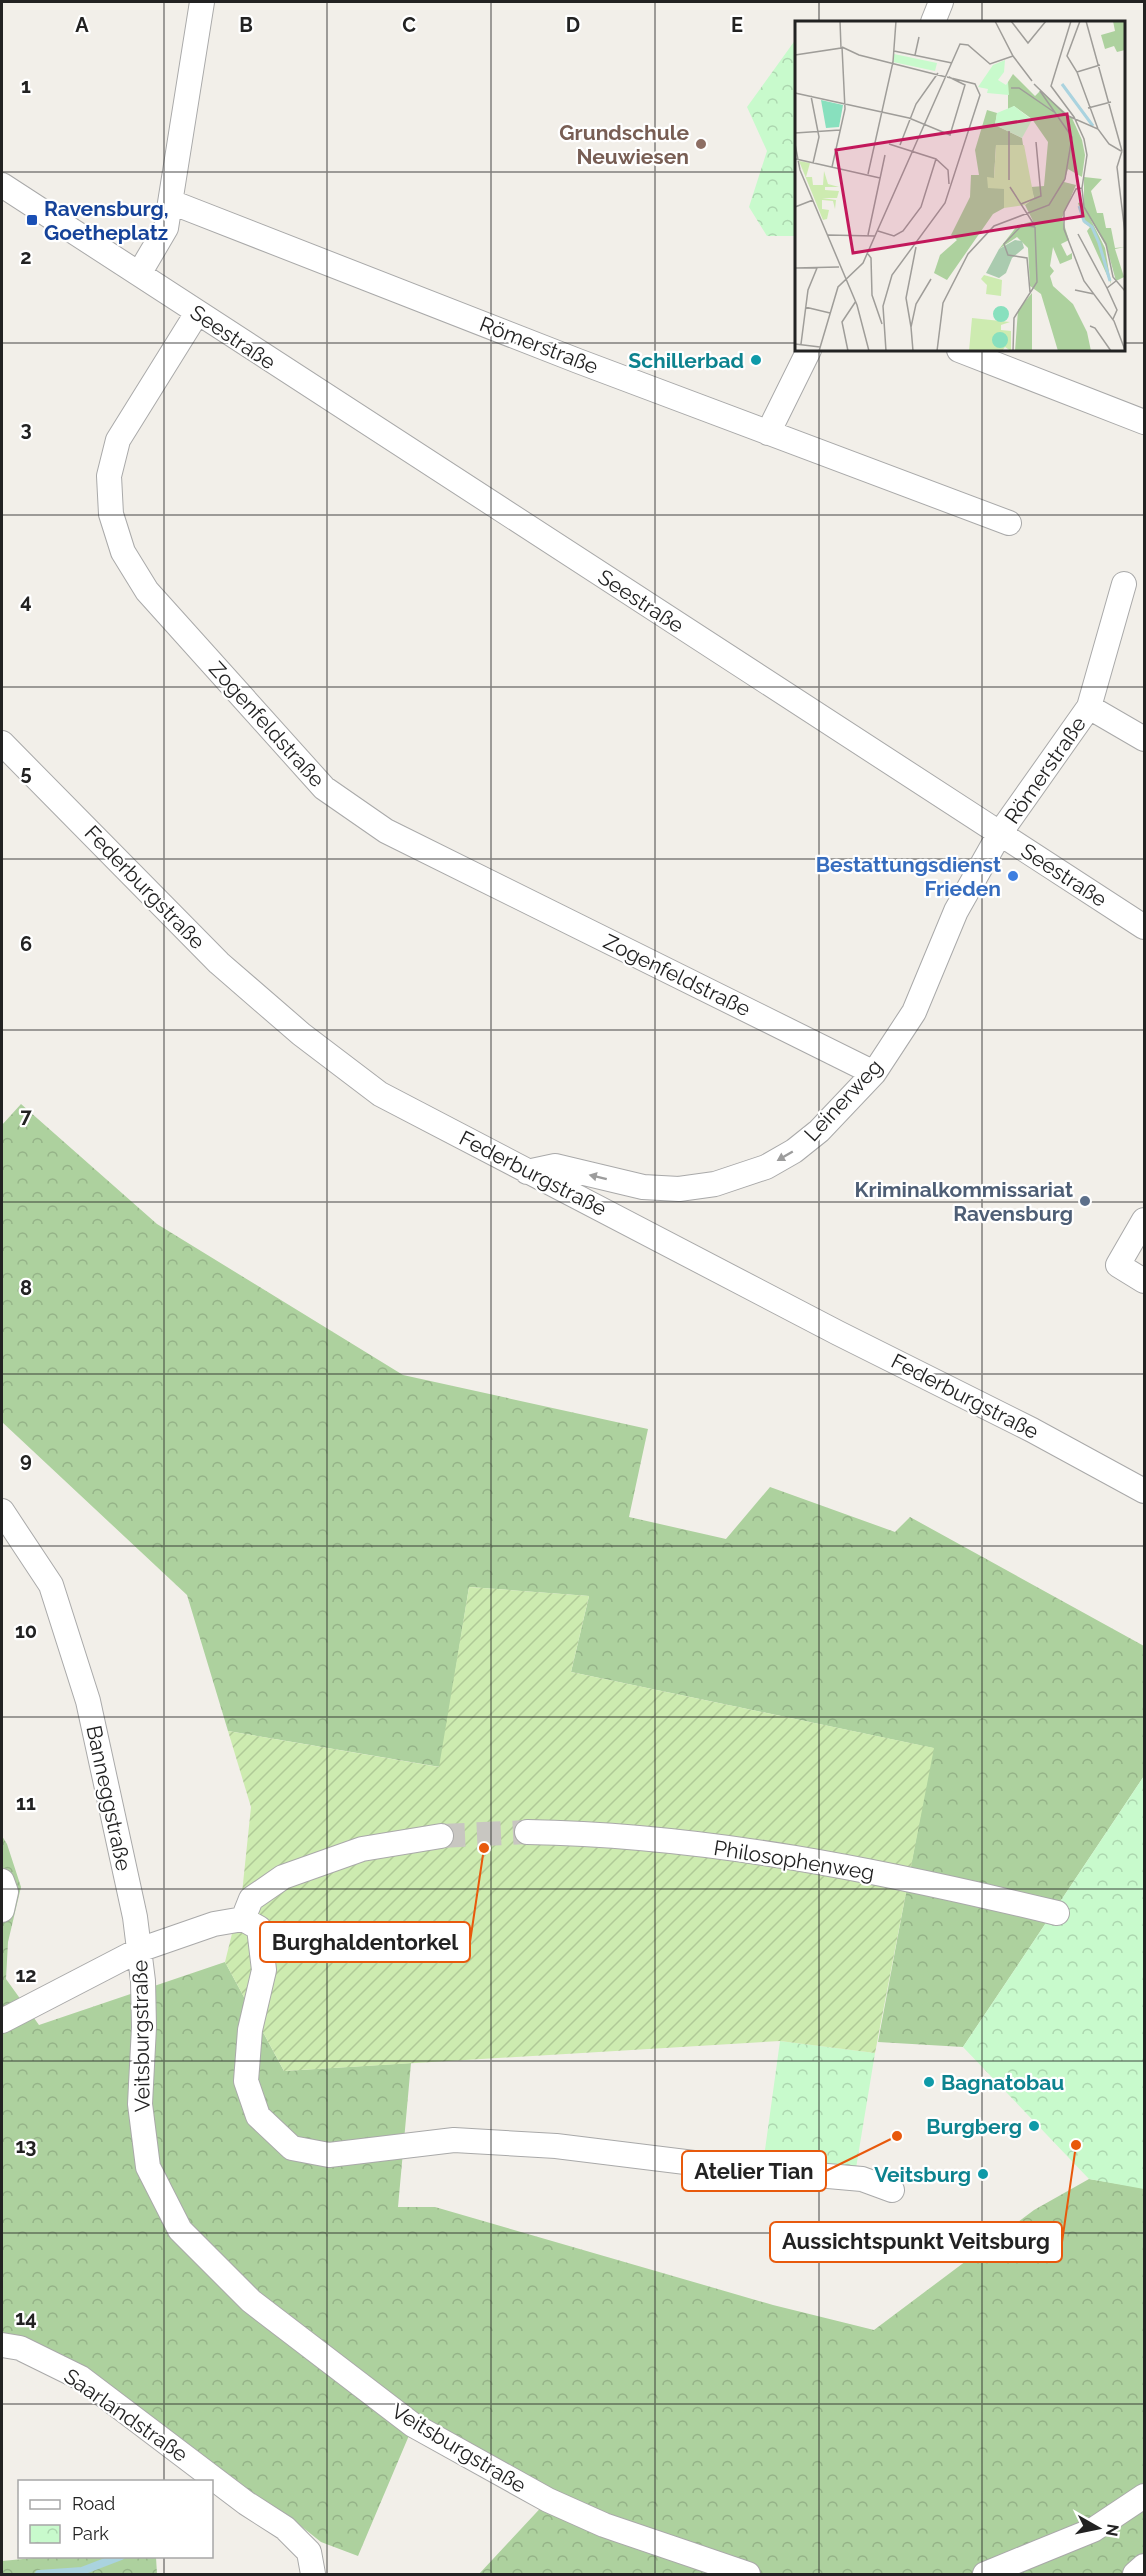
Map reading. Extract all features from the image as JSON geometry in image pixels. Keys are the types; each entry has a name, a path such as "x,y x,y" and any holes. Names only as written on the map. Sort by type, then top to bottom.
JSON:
{"street":[{"path":"139,274 166,228 202,2"},
{"path":"933,21 941,2"},
{"name":"Seestraße","path":"2,185 1144,927"},
{"name":"Römerstraße","path":"171,202 768,433 1009,523"},
{"name":"Zogenfeldstraße","path":"197,313 118,440 109,476 111,514 123,552 147,591 324,788 386,831 874,1073"},
{"path":"768,433 809,351"},
{"path":"962,351 1144,422"},
{"name":"Römerstraße","path":"1000,833 1089,707 1124,584"},
{"name":"Römerstraße","path":"1089,707 1144,739"},
{"name":"Federburgstraße","path":"2,743 219,963 301,1034 380,1094 838,1333 1032,1430 1144,1491"},
{"name":"Leinerweg","path":"527,1172 555,1166 643,1187 678,1189 735,1179 766,1167 794,1151 819,1131 874,1073 914,1012 956,911 1000,833"},
{"path":"1144,1220 1118,1265 1144,1281"},
{"name":"Banneggstraße","path":"2,1510 51,1585 88,1701 135,1917 139,1950"},
{"name":"Philosophenweg","path":"527,1832 654,1839 810,1860 954,1888 1057,1913"},
{"path":"441,1836 362,1849 283,1876 251,1899 243,1919 258,1929 264,1970 250,2030 246,2081 258,2116 292,2148 329,2155 454,2140 556,2146 726,2167 862,2179 891,2190"},
{"path":"2,1881 6,1892 2,1910"},
{"name":"Veitsburgstraße","path":"243,1919 214,1924 139,1950 144,2027 140,2104 148,2168 180,2230 251,2301 412,2426 548,2500 604,2525 748,2574"},
{"path":"2,2021 139,1950"},
{"name":"Saarlandstraße","path":"2,2344 20,2348 81,2378 246,2503 285,2528 309,2552 313,2574"},
{"path":"985,2574 1093,2530 1144,2496"},
{"path":"1135,2574 1144,2566"}],"green space":[{"path":"795,40 795,236 767,236 749,207 767,151 747,107"},
{"path":"21,1104 157,1224 403,1375 648,1429 629,1517 726,1539 770,1487 895,1532 910,1517 1144,1646 1144,1776 963,2047 878,2042 933,1748 571,1672 589,1596 469,1587 440,1767 228,1731 187,1595 2,1422 2,1125"},
{"path":"469,1587 589,1596 571,1672 934,1748 875,2053 780,2041 284,2071 225,1962 242,1893 251,1807 228,1731 439,1767"},
{"path":"1144,1776 1144,2189 1089,2179 963,2047"},
{"path":"2,1836 7,1844 21,1887 8,1942 6,1979 39,2025 225,1962 284,2071 411,2063 398,2207 435,2207 773,2305 874,2330 1034,2210 1089,2179 1144,2188 1144,2566 1135,2574 479,2574 548,2500 413,2426 358,2556 321,2542 287,2515 256,2504 81,2378 2,2345"},
{"path":"780,2041 875,2053 856,2168 764,2157"},
{"path":"34,2558 156,2558 157,2574 2,2574 2,2561"}],"waterway":[{"path":"39,2574 82,2571 116,2558"}],"tunnel":[{"path":"441,1836 527,1832"}],"place":[{"name":"Grundschule Neuwiesen","path":"701,144"},
{"name":"Ravensburg, Goetheplatz","path":"32,220"},
{"name":"Schillerbad","path":"756,360"},
{"name":"Bestattungsdienst Frieden","path":"1013,876"},
{"name":"Kriminalkommissariat Ravensburg","path":"1085,1201"},
{"name":"Burghaldentorkel","path":"484,1848"},
{"name":"Bagnatobau","path":"929,2082"},
{"name":"Burgberg","path":"1034,2126"},
{"name":"Atelier Tian","path":"897,2136"},
{"name":"Aussichtspunkt Veitsburg","path":"1076,2145"},
{"name":"Veitsburg","path":"983,2174"}]}
